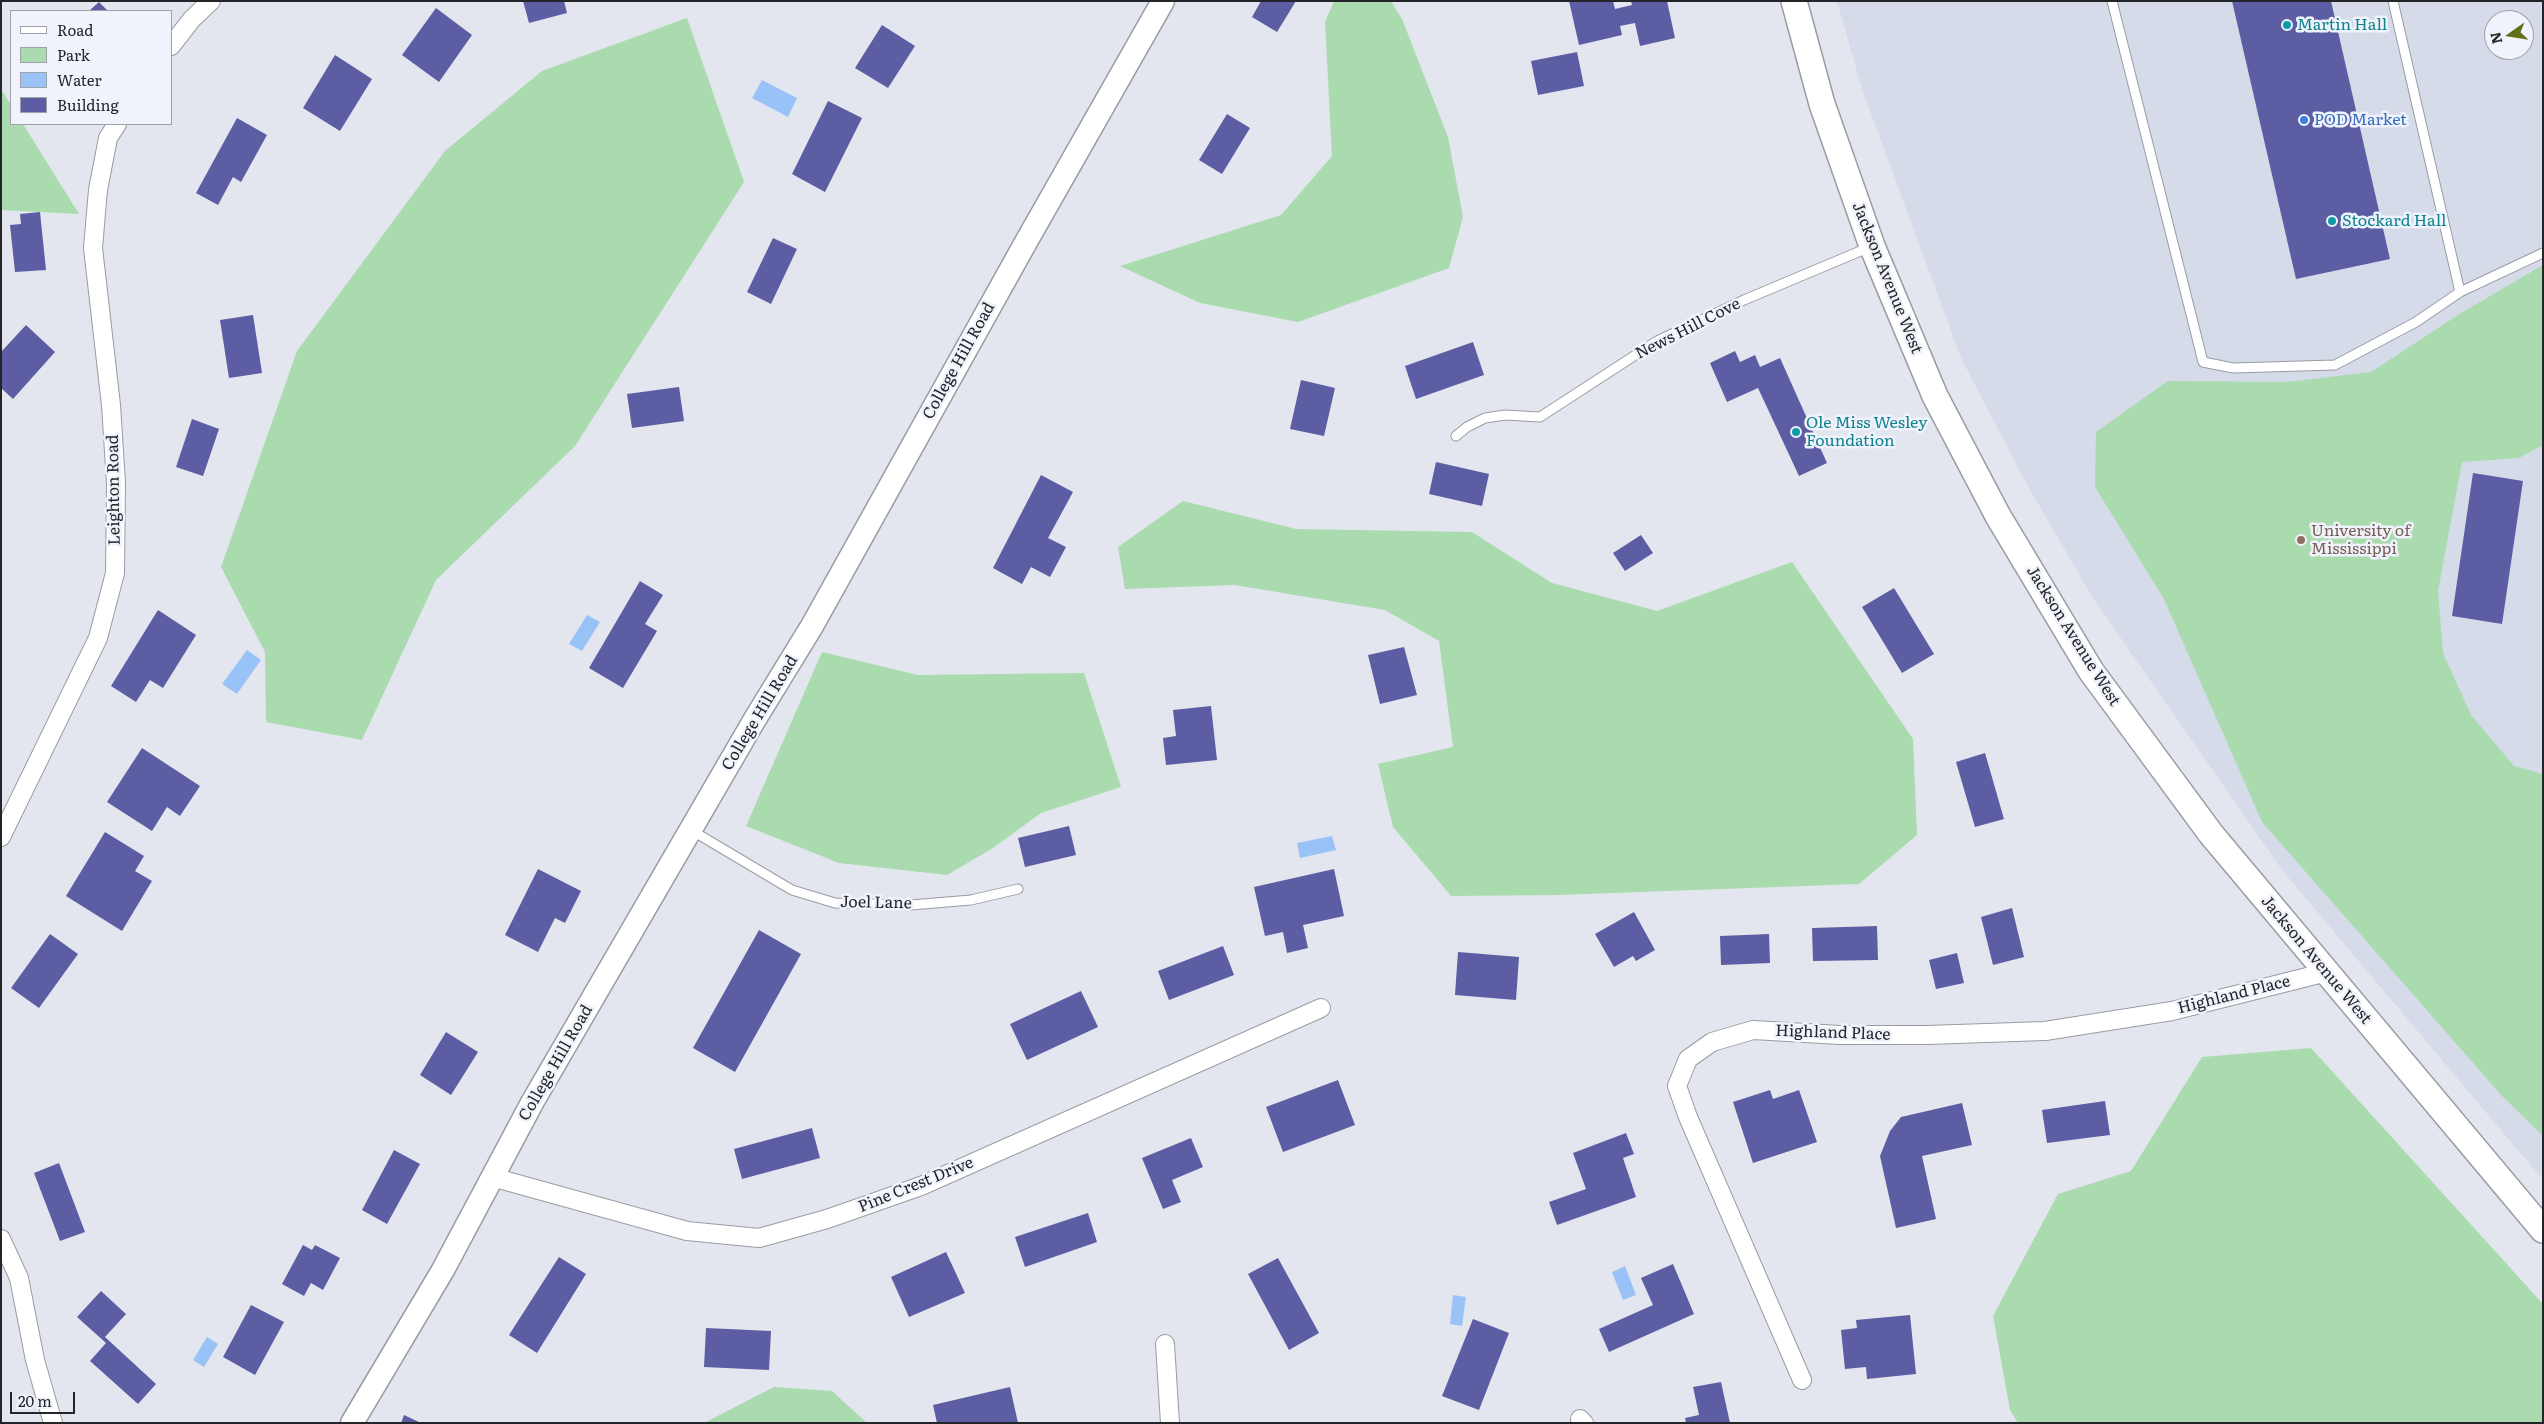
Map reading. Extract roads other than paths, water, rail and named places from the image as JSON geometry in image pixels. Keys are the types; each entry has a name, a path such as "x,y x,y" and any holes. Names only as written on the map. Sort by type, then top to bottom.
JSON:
{"main road":[{"name":"Jackson Avenue West","path":"1794,1 1822,104 1872,246 1935,396 1998,516 2091,671 2211,834 2543,1230"}],"street":[{"path":"172,45 192,19 212,1"},
{"name":"College Hill Road","path":"352,1423 433,1287 533,1101 812,626 1163,1"},
{"name":"Leighton Road","path":"1,837 98,638 115,573 116,482 111,405 93,248 98,190 108,138 116,125"},
{"name":"Highland Place","path":"1802,1380 1688,1117 1677,1086 1688,1060 1712,1042 1753,1030 1840,1035 1927,1035 2045,1030 2172,1011 2326,972"},
{"name":"Pine Crest Drive","path":"492,1177 687,1231 759,1238 828,1220 921,1186 1321,1008"},
{"path":"1,1239 19,1278 36,1360 54,1423"},
{"path":"1165,1344 1170,1423"}],"lane":[{"path":"2112,1 2203,362 2233,368 2336,365 2416,322 2460,292 2543,253"},
{"path":"2393,1 2460,292"},
{"name":"News Hill Cove","path":"1456,436 1467,427 1485,418 1505,415 1540,417 1657,341 1744,300 1872,246"},
{"name":"Joel Lane","path":"691,830 792,890 835,903 911,905 971,900 1018,889"}],"water":[{"path":"762,80 797,98 788,117 752,98"},
{"path":"587,615 600,622 582,651 569,644"},
{"path":"247,650 261,660 237,694 222,684"},
{"path":"1332,836 1336,850 1300,858 1297,843"},
{"path":"1625,1266 1636,1295 1623,1300 1612,1272"},
{"path":"1453,1295 1466,1297 1462,1326 1450,1324"},
{"path":"207,1337 218,1344 204,1367 193,1360"}],"place":[{"name":"Martin Hall","path":"2287,25"},
{"name":"POD Market","path":"2304,120"},
{"name":"Stockard Hall","path":"2332,221"},
{"name":"Ole Miss Wesley Foundation","path":"1796,432"},
{"name":"University of Mississippi","path":"2301,540"}]}
